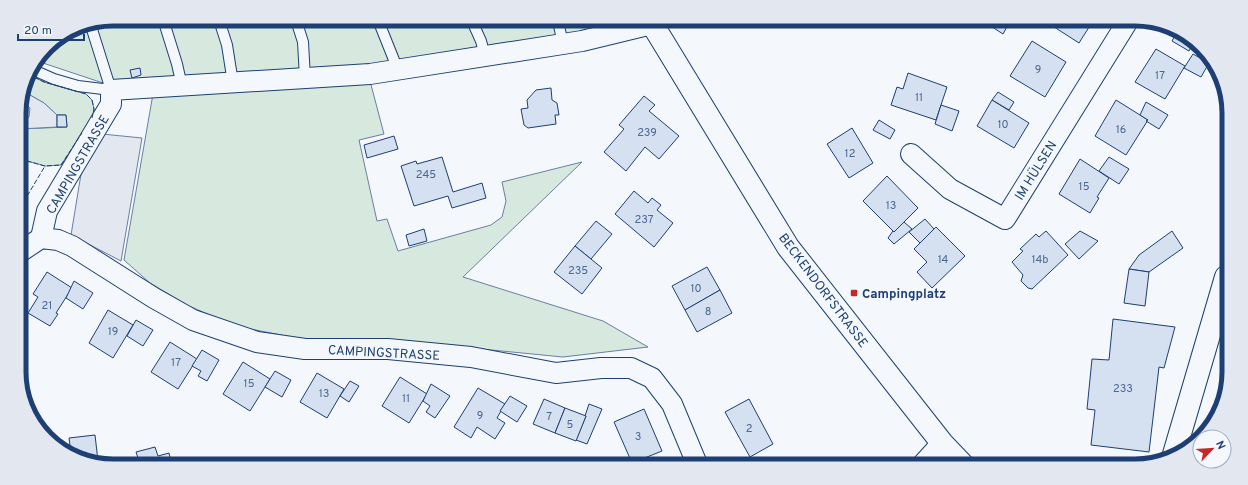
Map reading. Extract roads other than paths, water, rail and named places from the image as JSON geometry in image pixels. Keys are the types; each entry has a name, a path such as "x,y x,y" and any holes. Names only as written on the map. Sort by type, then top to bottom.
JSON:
{"street":[{"path":"111,90 370,74 582,41 640,26"},
{"name":"BECKENDORFSTRASSE","path":"653,26 788,247 942,443 957,459"},
{"name":"IM HÜLSEN","path":"911,154 950,189 1005,219 1125,26"},
{"name":"CAMPINGSTRASSE","path":"111,90 111,104 46,211 41,238 58,240 72,246 154,298 193,320 257,342 305,349 388,350 471,357 556,373 602,368 631,368 652,378 672,404 695,459"},
{"path":"26,248 41,238"},
{"path":"1176,449 1222,291"},
{"path":"927,459 942,443"}],"lane":[{"path":"165,26 182,86"},
{"path":"221,26 227,45 233,83"},
{"path":"298,26 303,42 305,78"},
{"path":"380,26 398,70"},
{"path":"474,26 485,56"},
{"path":"559,26 563,44"},
{"path":"37,72 78,86 111,90 92,29"}],"water":[{"path":"26,106 30,108 29,117 26,120"}],"place":[{"name":"Campingplatz","path":"854,293"}]}
